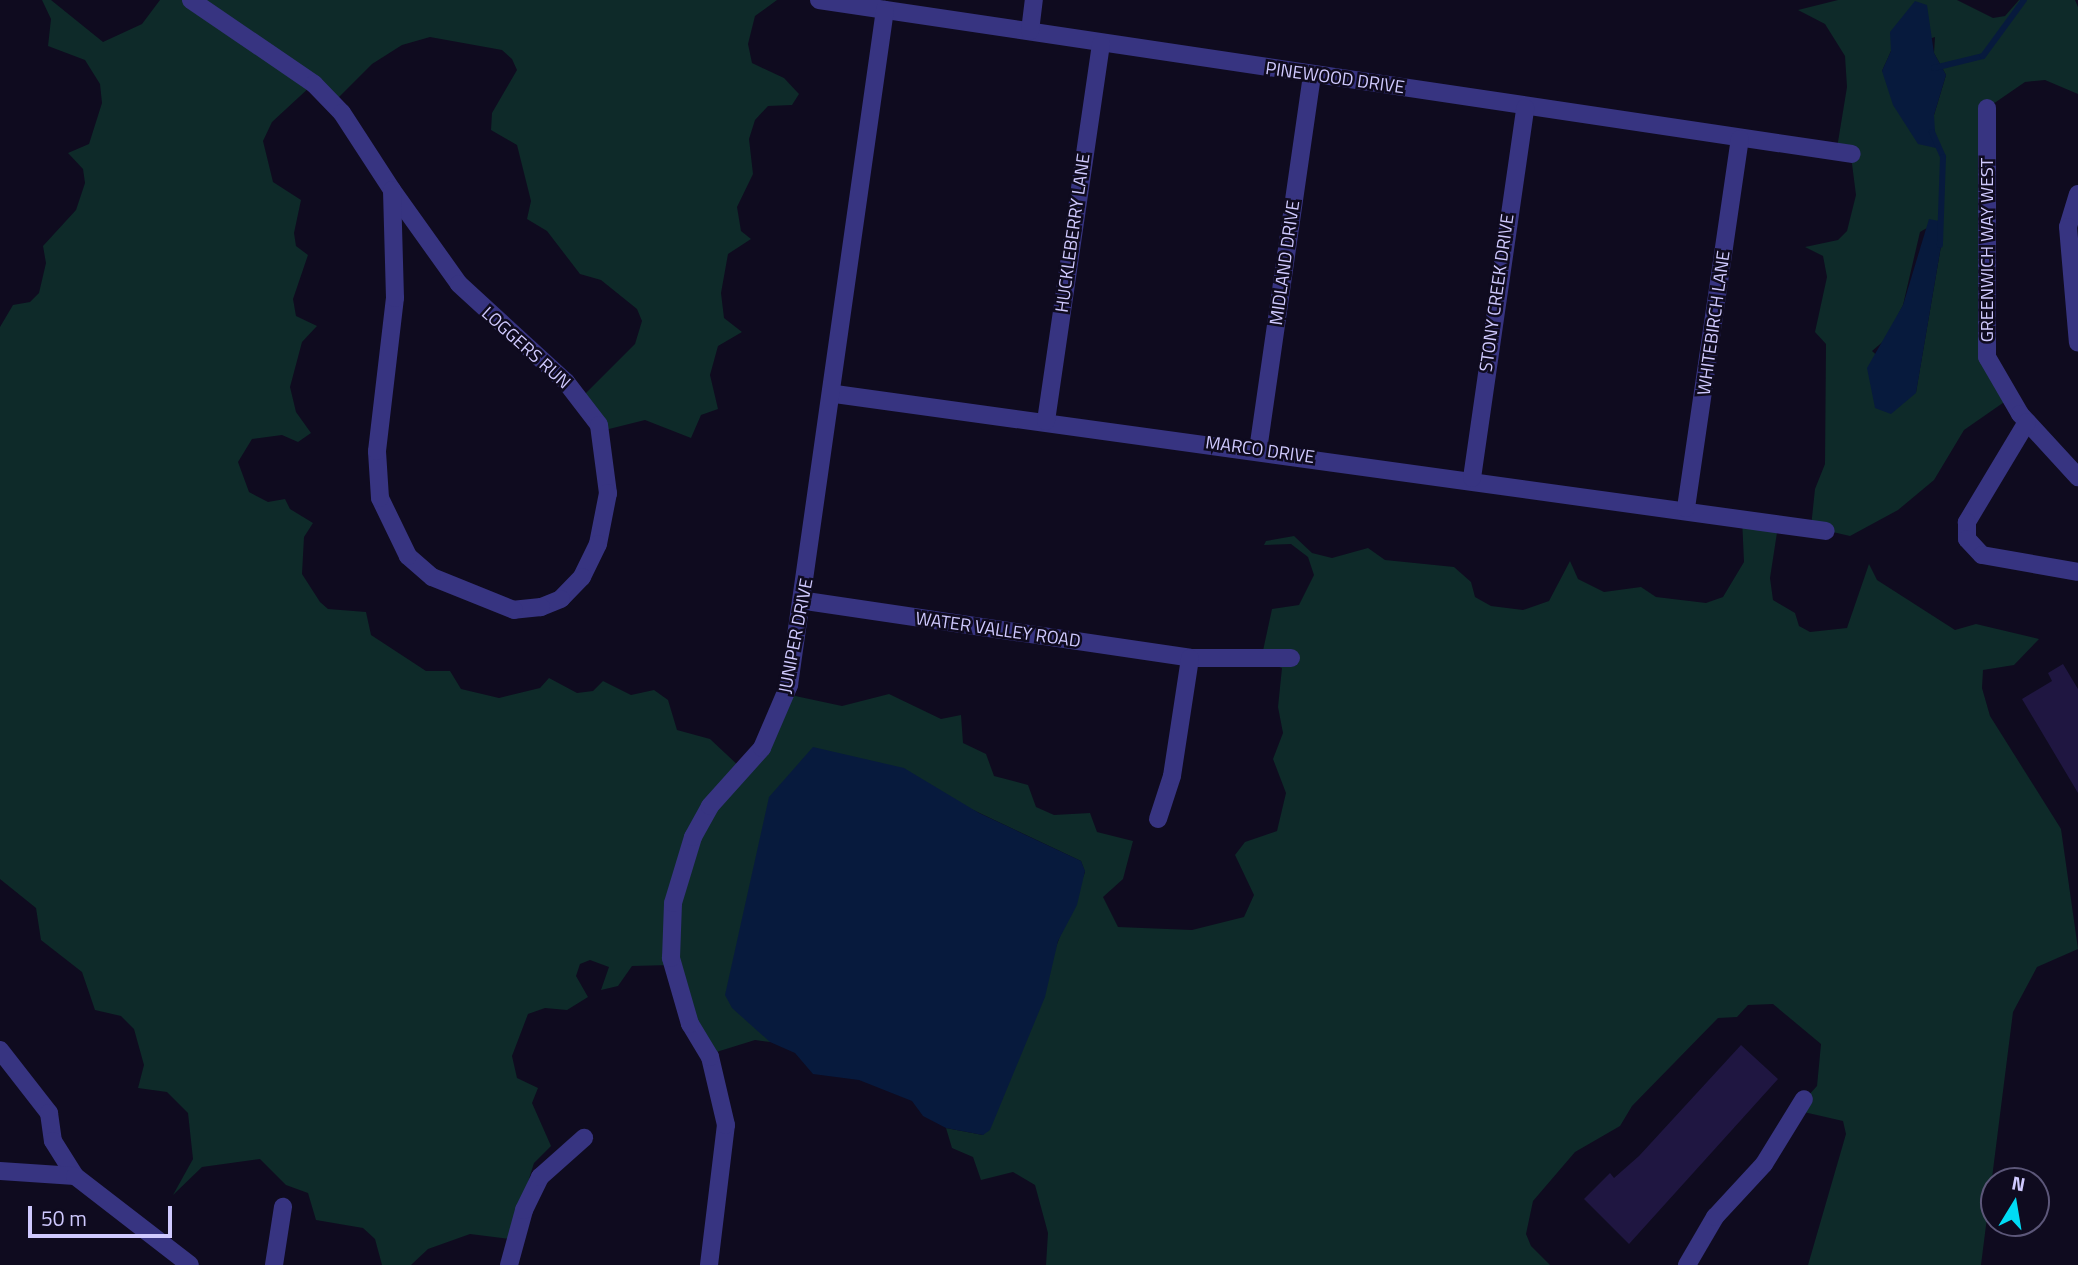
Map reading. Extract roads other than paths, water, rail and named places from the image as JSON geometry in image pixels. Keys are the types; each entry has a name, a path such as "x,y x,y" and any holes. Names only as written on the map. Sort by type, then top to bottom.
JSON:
{"street":[{"name":"LOGGERS RUN","path":"191,0 314,84 342,113 392,190 459,284 566,382 599,425 608,493 598,544 582,577 561,599 541,607 514,610 458,592 408,556 392,532 380,498 377,451 395,298 392,190"},
{"name":"PINEWOOD DRIVE","path":"819,0 1525,108 1852,154"},
{"path":"1030,31 1034,0"},
{"name":"JUNIPER DRIVE","path":"709,1265 726,1125 710,1057 690,1024 671,958 673,903 678,873 710,806 762,748 777,720 806,601 885,10"},
{"name":"HUCKLEBERRY LANE","path":"1046,421 1101,44"},
{"name":"MIDLAND DRIVE","path":"1258,450 1312,76"},
{"name":"STONY CREEK DRIVE","path":"1472,478 1525,108"},
{"name":"GREENWICH WAY WEST","path":"1987,108 1987,357 2027,422 2078,477"},
{"name":"WHITEBIRCH LANE","path":"1686,508 1740,139"},
{"path":"2078,194 2068,227 2078,343"},
{"name":"MARCO DRIVE","path":"835,394 1472,478 1826,531"},
{"path":"2027,422 1967,522 1967,539 1982,555 2078,572"},
{"name":"WATER VALLEY ROAD","path":"806,601 1190,659"},
{"path":"1158,819 1172,776 1190,659 1291,658"},
{"path":"0,1050 49,1113 53,1141 75,1176 190,1265"},
{"path":"1687,1265 1715,1217 1764,1164 1804,1099"},
{"path":"509,1265 524,1210 540,1177 584,1138"},
{"path":"0,1171 75,1176"},
{"path":"274,1265 283,1207"}],"water":[{"path":"1915,1 1927,5 1934,53 1946,75 1934,115 1936,148 1918,144 1893,105 1882,71 1891,51 1890,32"},
{"path":"1929,219 1939,221 1941,246 1916,393 1891,414 1875,408 1867,368 1903,305"},
{"path":"813,747 904,768 979,813 1081,861 1085,871 1077,905 1058,941 1045,997 990,1130 983,1135 946,1128 923,1116 912,1101 859,1080 813,1074 795,1053 770,1042 732,1008 725,995 769,797"}],"waterway":[{"path":"1934,68 1983,56 2024,0"},
{"path":"1932,132 1943,157 1940,245"}]}
